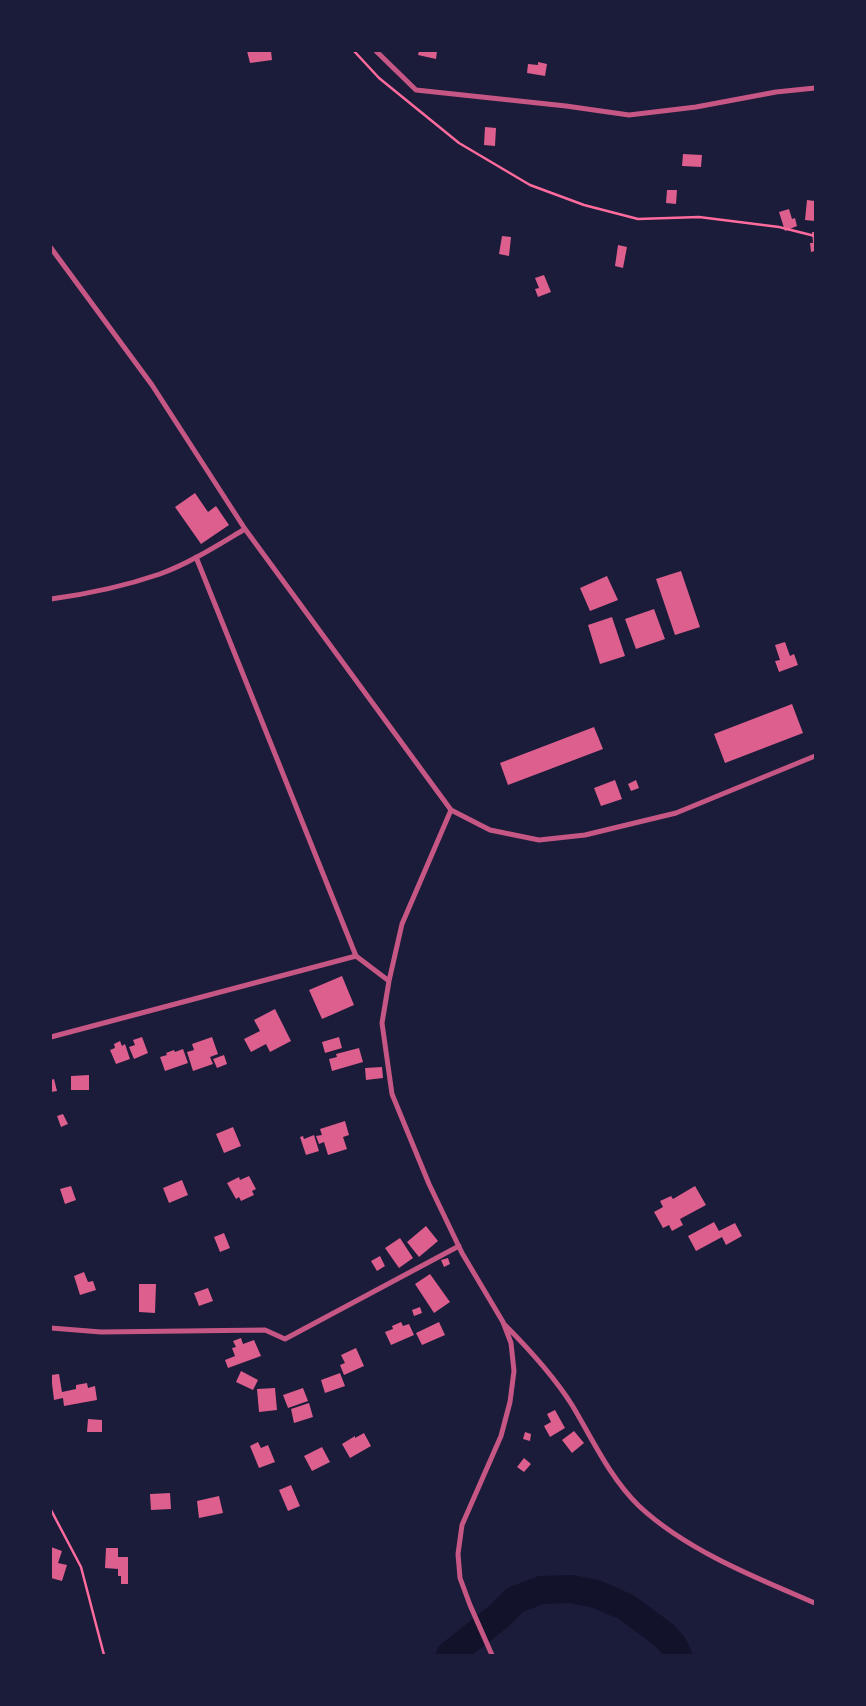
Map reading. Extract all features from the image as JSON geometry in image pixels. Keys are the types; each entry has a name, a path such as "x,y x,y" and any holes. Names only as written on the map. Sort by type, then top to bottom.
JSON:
{"street":[{"path":"376,51 416,90 566,106 629,115 696,108 776,92 815,88"},
{"path":"51,248 152,385 245,529 451,810 490,830 539,840 585,835 676,813 815,756"},
{"path":"51,599 116,587 162,574 245,529"},
{"path":"196,557 356,956 389,981"},
{"path":"451,810 402,924 382,1023 392,1094 429,1184 459,1246 503,1322 511,1344 514,1372 510,1402 501,1436 462,1525 458,1554 460,1578 492,1655"},
{"path":"51,1037 356,956"},
{"path":"51,1328 101,1332 265,1330 286,1339 459,1246"},
{"path":"503,1322 532,1351 571,1403 613,1475 638,1505 677,1536 745,1573 815,1603"}],"path":[{"path":"354,51 379,78 459,143 530,185 584,205 638,219 699,217 779,227 815,236"},
{"path":"51,1510 82,1567 104,1655"}],"building":[{"path":"247,51 271,51 272,60 250,63"},
{"path":"419,51 437,51 436,59 418,55"},
{"path":"538,62 547,64 545,76 527,73 528,64 538,65"},
{"path":"485,127 496,128 495,146 484,145"},
{"path":"683,154 702,155 701,167 682,166"},
{"path":"667,190 677,190 676,204 666,203"},
{"path":"807,200 815,201 815,221 805,220"},
{"path":"789,209 792,219 795,218 797,226 785,231 779,212"},
{"path":"812,232 815,232 815,251 811,252 810,243 813,243"},
{"path":"502,236 511,237 509,256 499,254"},
{"path":"618,245 627,247 623,268 615,266"},
{"path":"544,275 551,292 538,297 535,289 539,288 535,278"},
{"path":"195,493 208,512 216,506 229,525 201,544 175,507"},
{"path":"681,571 700,627 675,635 656,579"},
{"path":"607,576 618,600 590,611 580,588"},
{"path":"654,609 665,639 636,649 625,619"},
{"path":"612,617 625,656 600,664 588,625"},
{"path":"785,642 790,656 794,654 798,665 779,672 775,661 780,660 775,645"},
{"path":"792,704 803,733 725,763 714,734"},
{"path":"594,727 603,749 508,785 500,763"},
{"path":"615,780 622,799 601,806 594,788"},
{"path":"636,780 639,788 631,791 628,784"},
{"path":"342,976 354,1005 322,1019 309,990"},
{"path":"275,1009 291,1041 270,1052 266,1044 251,1052 244,1039 260,1031 254,1020"},
{"path":"142,1037 148,1053 134,1059 129,1047 135,1045 133,1040"},
{"path":"212,1037 218,1054 210,1057 213,1064 193,1071 187,1052 194,1050 192,1044"},
{"path":"339,1037 342,1048 325,1053 322,1042"},
{"path":"120,1041 122,1046 125,1044 130,1059 116,1064 110,1050 115,1048 114,1044"},
{"path":"359,1048 363,1062 332,1071 329,1059 337,1057 336,1054"},
{"path":"183,1049 188,1063 165,1071 160,1057 174,1050 175,1052"},
{"path":"224,1055 227,1064 217,1068 213,1059"},
{"path":"382,1067 383,1078 366,1080 365,1068"},
{"path":"89,1075 89,1090 71,1090 71,1076"},
{"path":"54,1079 57,1091 51,1092 51,1080"},
{"path":"63,1114 68,1124 61,1127 57,1116"},
{"path":"345,1121 349,1135 343,1137 347,1149 328,1155 324,1142 319,1144 316,1136 322,1135 320,1129"},
{"path":"233,1127 241,1146 224,1153 216,1134"},
{"path":"314,1135 319,1151 306,1155 300,1137 303,1136 304,1139"},
{"path":"249,1176 256,1189 252,1191 254,1195 241,1201 239,1197 236,1199 227,1183 239,1177 240,1180"},
{"path":"182,1180 188,1195 169,1203 163,1188"},
{"path":"71,1186 76,1200 65,1204 60,1189"},
{"path":"695,1186 706,1205 680,1219 683,1225 672,1231 669,1225 663,1228 654,1212 663,1207 660,1201 671,1196 673,1199"},
{"path":"714,1222 719,1231 735,1223 742,1236 726,1245 722,1237 696,1251 688,1236"},
{"path":"426,1226 438,1241 419,1257 407,1242"},
{"path":"224,1233 230,1248 220,1252 214,1237"},
{"path":"400,1238 413,1258 399,1268 385,1248"},
{"path":"380,1256 385,1266 377,1271 371,1261"},
{"path":"448,1258 450,1264 444,1267 441,1260"},
{"path":"84,1272 88,1282 93,1281 96,1290 80,1295 74,1276"},
{"path":"430,1274 450,1302 434,1313 415,1284"},
{"path":"139,1284 156,1284 155,1313 139,1312"},
{"path":"208,1288 213,1301 199,1306 194,1293"},
{"path":"420,1307 422,1313 414,1316 412,1310"},
{"path":"401,1322 403,1326 409,1324 414,1335 391,1345 385,1332 393,1329 392,1326"},
{"path":"439,1322 445,1335 422,1345 416,1333"},
{"path":"241,1338 243,1344 254,1340 261,1356 228,1368 225,1360 235,1356 232,1348 236,1347 233,1341"},
{"path":"356,1348 364,1366 344,1375 340,1365 345,1363 341,1355"},
{"path":"241,1371 258,1380 253,1390 236,1382"},
{"path":"340,1373 345,1386 325,1393 321,1380"},
{"path":"59,1374 62,1392 76,1389 76,1385 87,1383 88,1388 95,1386 97,1400 64,1406 63,1398 54,1400 51,1375"},
{"path":"275,1388 277,1410 259,1412 257,1389"},
{"path":"303,1388 308,1401 288,1408 283,1395"},
{"path":"309,1403 313,1417 294,1423 291,1409"},
{"path":"555,1410 565,1428 550,1437 544,1426 551,1422 547,1414"},
{"path":"88,1419 102,1420 102,1432 87,1432"},
{"path":"574,1431 584,1443 572,1453 562,1440"},
{"path":"525,1432 531,1434 530,1441 523,1439"},
{"path":"364,1433 371,1446 350,1458 342,1444"},
{"path":"258,1442 261,1448 268,1445 275,1462 259,1468 250,1446"},
{"path":"322,1447 330,1462 312,1471 304,1456"},
{"path":"524,1458 531,1464 524,1472 517,1467"},
{"path":"291,1485 300,1506 288,1511 279,1490"},
{"path":"170,1493 171,1509 151,1510 150,1494"},
{"path":"219,1496 223,1513 199,1518 197,1501"},
{"path":"51,1547 62,1551 58,1563 67,1565 62,1581 51,1578"},
{"path":"106,1548 118,1548 118,1557 128,1557 128,1584 121,1584 121,1576 118,1576 118,1569 105,1568"}],"waterway":[{"path":"450,1655 499,1616 515,1600 541,1590 571,1589 596,1594 626,1607 664,1635 673,1645 678,1655"}]}
